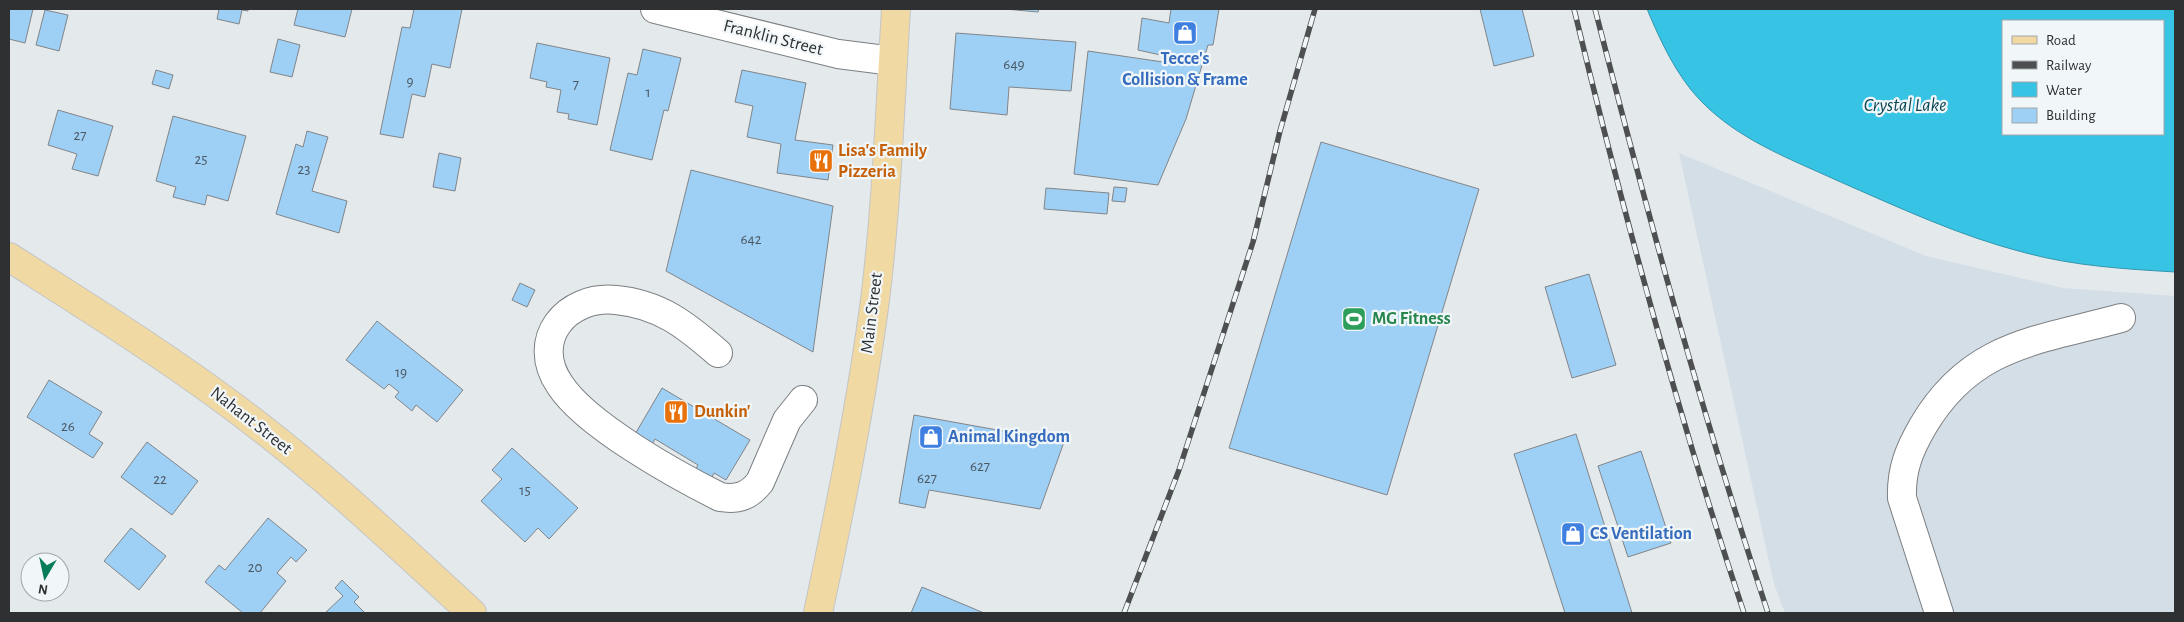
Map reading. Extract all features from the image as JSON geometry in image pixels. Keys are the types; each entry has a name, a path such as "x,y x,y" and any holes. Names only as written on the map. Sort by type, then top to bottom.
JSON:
{"main road":[{"name":"Main Street","path":"818,613 852,446 869,338 882,232 896,9"},
{"name":"Nahant Street","path":"9,257 203,384 248,418 368,518 472,613"}],"street":[{"name":"Franklin Street","path":"655,9 838,54 893,61"},
{"path":"718,353 681,322 663,312 617,300 599,300 576,308 558,323 548,343 548,355 560,386 602,426 720,497 739,498 756,488 787,420 803,400"},
{"path":"1939,613 1902,498 1902,479 1906,460 1911,446 1932,411 1948,390 1984,360 2018,346 2121,318"}],"shaded area":[{"path":"1679,153 1926,256 2063,288 2175,296 2175,613 1785,613 1774,584"}],"water":[{"name":"Crystal Lake","path":"1647,9 2175,9 2175,272 2081,264 2001,246 1929,220 1836,180 1747,137 1714,114 1683,80 1663,45"}],"building":[{"path":"9,9 33,9 25,43 9,39"},
{"path":"219,9 248,9 248,11 242,10 239,24 217,19"},
{"path":"298,9 352,9 345,37 294,25"},
{"path":"414,9 462,9 450,68 432,64 425,97 412,94 403,138 380,134 402,27 410,28"},
{"path":"1005,9 1039,9 1038,12"},
{"path":"1171,9 1219,9 1213,45 1208,45 1186,119 1158,185 1074,174 1088,51 1163,62 1165,56 1138,50 1142,18 1169,23"},
{"path":"1480,9 1522,9 1534,56 1494,66"},
{"path":"45,10 68,15 59,51 36,45"},
{"path":"956,33 1076,42 1071,91 1009,87 1007,115 950,109"},
{"path":"278,39 300,45 292,77 270,72"},
{"path":"537,43 610,58 597,125 568,119 569,114 557,112 561,90 546,87 547,82 530,78"},
{"path":"643,49 681,58 668,111 664,110 652,160 610,150 628,73 637,75"},
{"path":"156,70 173,75 169,89 152,84"},
{"path":"742,70 806,83 795,140 833,145 828,180 777,173 781,144 747,137 753,106 735,102"},
{"path":"58,110 113,126 98,176 72,169 77,154 48,145"},
{"path":"173,116 246,136 228,201 207,195 205,205 173,197 176,187 156,181"},
{"path":"307,131 328,137 312,191 347,201 339,233 276,214 296,144 303,147"},
{"name":"MG Fitness","path":"1321,142 1479,189 1387,495 1229,448"},
{"path":"439,153 461,158 455,191 433,187"},
{"path":"691,170 833,206 813,352 666,271"},
{"path":"1114,187 1127,188 1125,202 1112,201"},
{"path":"1046,188 1109,193 1107,214 1044,209"},
{"path":"1589,274 1616,365 1572,378 1545,287"},
{"path":"520,283 535,290 527,307 512,300"},
{"path":"377,321 463,390 437,422 416,405 412,411 395,397 399,392 389,384 384,389 346,360"},
{"path":"49,380 102,412 89,434 103,443 93,458 27,417"},
{"name":"Dunkin'","path":"662,388 750,440 726,480 714,473 710,481 694,472 698,465 655,439 651,446 634,436"},
{"path":"914,415 1064,442 1040,509 929,490 925,508 899,503"},
{"name":"CS Ventilation","path":"1576,434 1632,613 1565,613 1514,454"},
{"path":"147,442 198,481 172,515 121,477"},
{"path":"512,448 578,508 549,539 538,528 525,542 481,501 502,479 492,470"},
{"path":"1641,451 1671,543 1628,557 1598,466"},
{"path":"268,518 307,550 296,562 291,557 277,573 286,581 260,613 243,613 205,582 219,565 225,570"},
{"path":"131,528 166,556 139,590 104,561"},
{"path":"342,580 359,597 354,602 365,613 325,613 343,596 335,588"},
{"path":"922,587 984,613 911,613"}],"railway":[{"path":"1124,613 1179,470 1253,242 1280,131 1315,9"},
{"path":"1574,9 1632,237 1674,388 1696,464 1744,613"},
{"path":"1595,9 1676,312 1720,463 1768,613"}],"place":[{"name":"Tecce's Collision & Frame","path":"1185,33"},
{"name":"Lisa's Family Pizzeria","path":"821,161"},
{"name":"MG Fitness","path":"1354,319"},
{"name":"Dunkin'","path":"676,412"},
{"name":"Animal Kingdom","path":"931,437"},
{"name":"CS Ventilation","path":"1573,534"}]}
